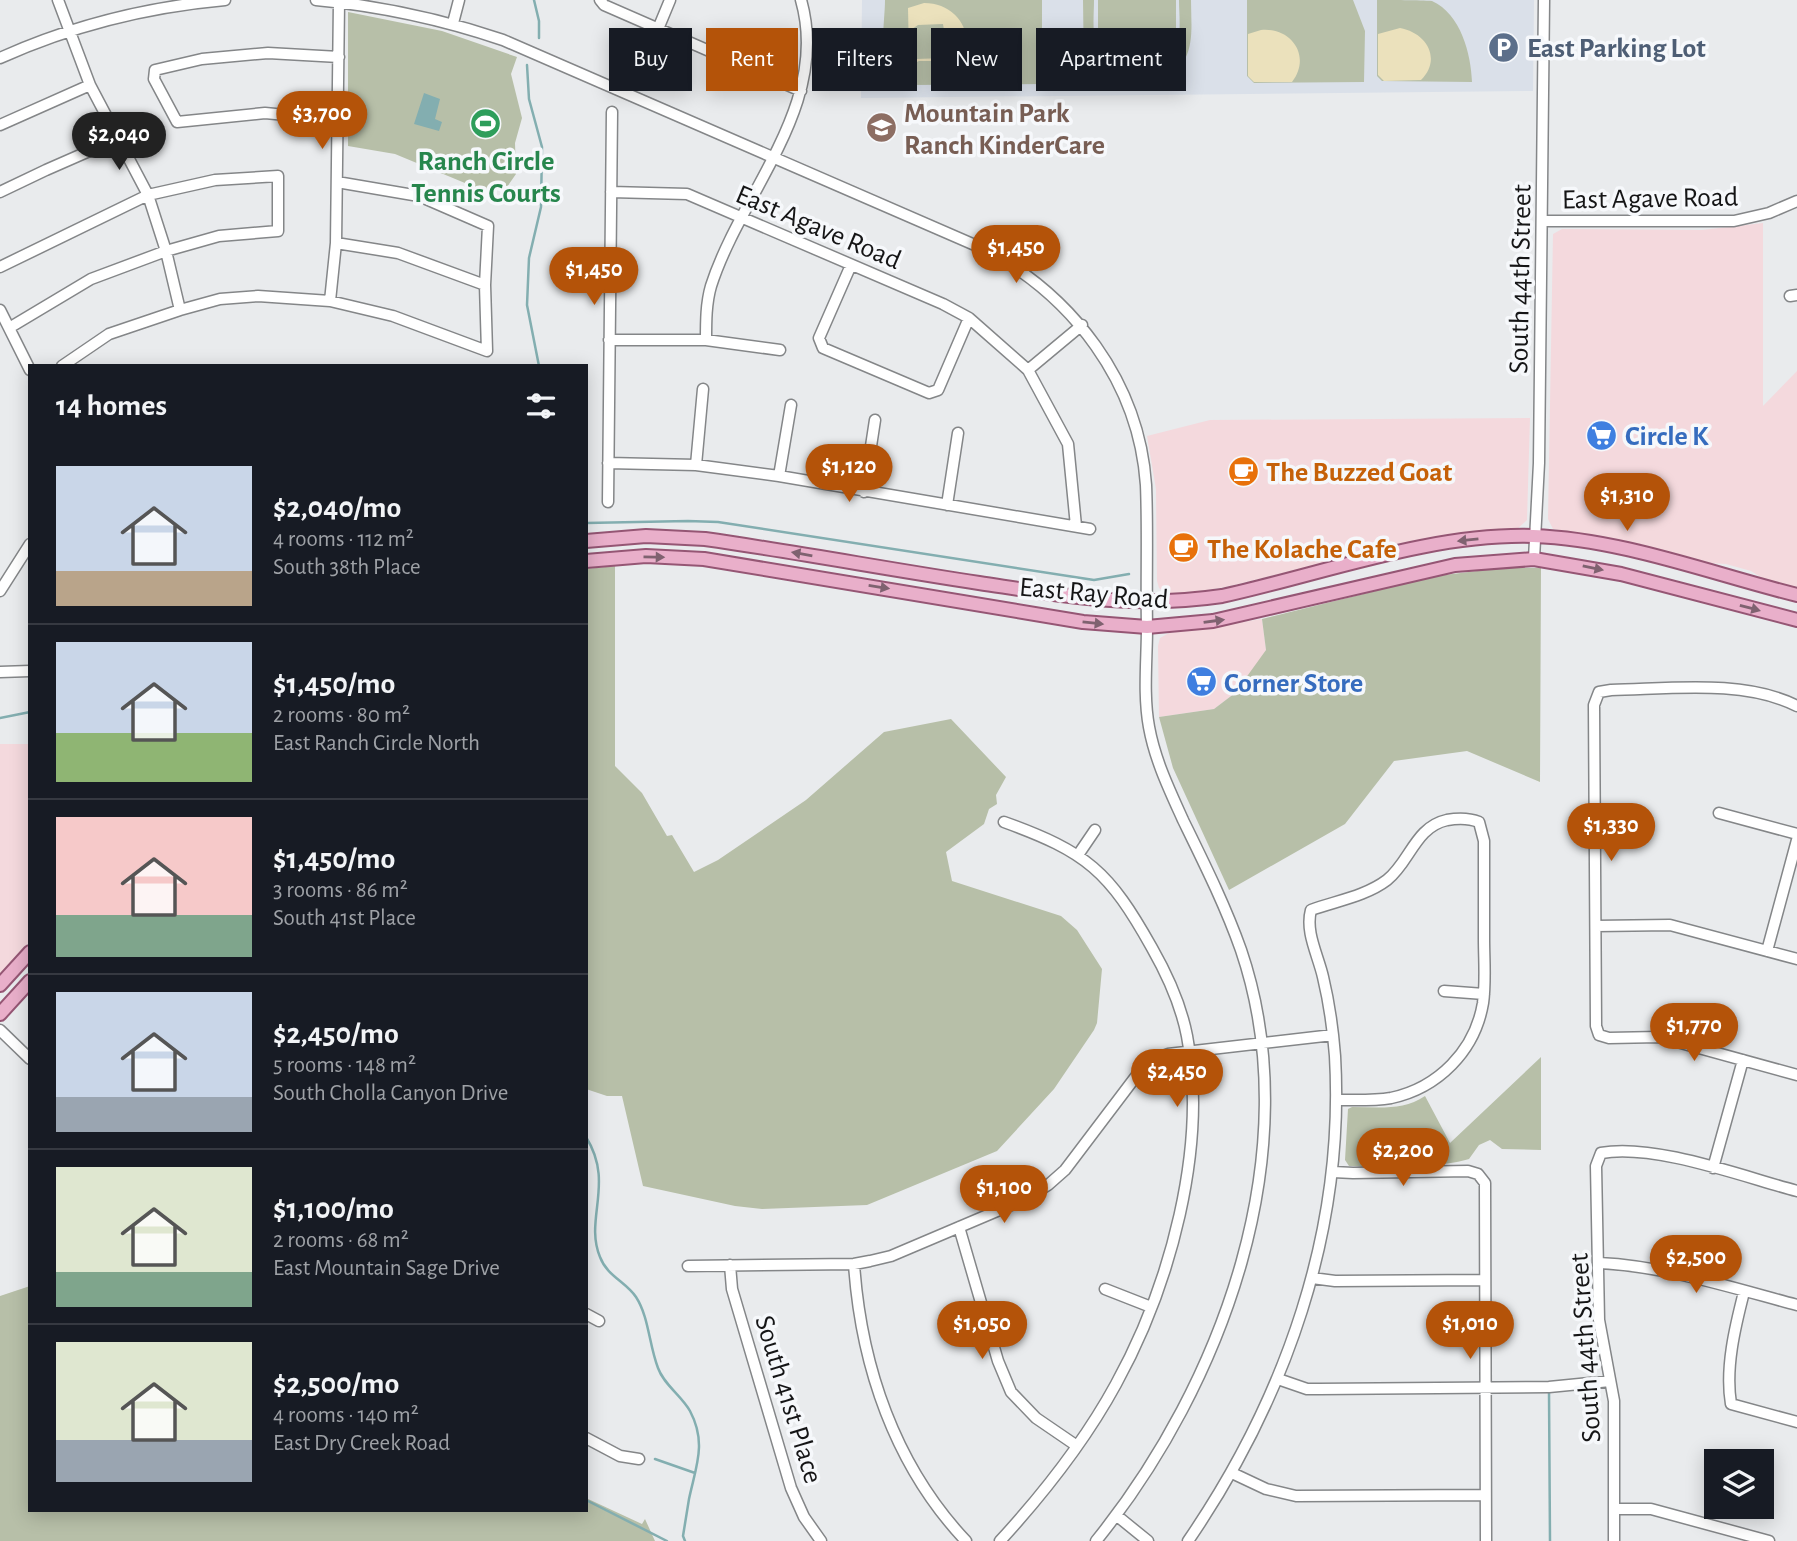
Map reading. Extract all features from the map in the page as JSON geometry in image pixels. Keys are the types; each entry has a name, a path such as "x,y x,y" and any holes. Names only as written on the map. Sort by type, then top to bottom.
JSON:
{"main road":[{"name":"East Ray Road","path":"588,541 646,536 705,539 1082,599 1186,625 1228,619 1455,565 1534,559 1620,574 1797,620"},
{"name":"East Ray Road","path":"588,561 646,556 704,559 1083,622 1146,615 1184,602 1222,596 1452,541 1498,536 1536,536 1622,549 1797,595"},
{"path":"915,593 918,574"},
{"path":"0,985 28,954"},
{"path":"0,1014 28,983"}],"street":[{"path":"58,0 90,85 148,195 166,251 180,310"},
{"path":"0,58 69,31 153,9 225,0"},
{"path":"316,0 393,9 453,23 547,58 1002,258 1047,289 1082,325 1117,379 1134,424 1146,484 1148,723 1162,773 1226,910 1242,954 1261,1043 1264,1135 1250,1229 1216,1337 1175,1426 1096,1541"},
{"path":"453,23 460,0"},
{"path":"600,0 604,5 656,28"},
{"path":"658,28 670,0"},
{"path":"706,340 706,314 711,287 741,217 774,157 801,91 805,70 807,21 801,0"},
{"name":"South 44th Street","path":"1534,559 1539,463 1544,0"},
{"path":"330,301 336,243 340,2"},
{"path":"692,44 801,91"},
{"path":"338,120 265,113 177,122 154,79 155,70 202,60 268,53 339,57"},
{"path":"0,125 90,85"},
{"path":"608,502 612,112"},
{"path":"0,192 119,138"},
{"path":"0,267 148,195 215,180 278,176 278,231 219,236 166,251 91,279 9,328"},
{"path":"65,364 108,334 220,299 258,296 330,301 394,316 487,351 485,285 488,226 419,196 337,181"},
{"name":"East Agave Road","path":"611,192 687,194 943,304 969,318 1028,370 1068,444 1076,526"},
{"name":"East Agave Road","path":"1542,221 1734,221 1769,213 1797,201"},
{"path":"336,243 398,253 485,285"},
{"path":"851,265 819,338 824,348 929,393 938,390 969,318"},
{"path":"0,310 28,366"},
{"path":"1028,370 1082,325"},
{"path":"609,340 706,340 780,350"},
{"path":"696,466 702,389"},
{"path":"779,476 791,405"},
{"path":"864,492 875,420"},
{"path":"947,505 958,432"},
{"path":"608,463 696,466 779,476 1090,529"},
{"path":"0,591 28,547"},
{"path":"0,672 28,671"},
{"path":"1797,706 1761,692 1729,689 1611,690 1599,692 1594,705 1596,1026 1600,1035 1609,1038 1659,1037 1797,1075"},
{"path":"1719,813 1797,834"},
{"path":"1188,1541 1232,1473 1278,1379 1312,1278 1333,1172 1337,1100 1333,1035 1323,976 1308,921 1311,910 1366,892 1387,879 1422,834 1438,822 1465,818 1479,822 1484,841 1484,994 1474,1034 1446,1071 1425,1086 1388,1098 1337,1100"},
{"path":"1000,1541 1037,1500 1077,1446 1116,1383 1151,1307 1171,1246 1186,1177 1192,1107 1189,1052 1177,998 1145,934 1115,888 1078,855 1043,836 1004,822"},
{"path":"1078,855 1095,830"},
{"path":"1767,951 1797,840"},
{"path":"1596,926 1670,925 1797,959"},
{"path":"1444,991 1484,994"},
{"path":"0,1030 28,1057"},
{"path":"688,1266 853,1264 891,1256 1023,1200 1048,1185 1079,1154 1148,1063 1168,1054 1333,1035"},
{"path":"1743,1060 1713,1168 1797,1191"},
{"name":"South 44th Street","path":"1614,1541 1614,1401 1599,1320 1597,1166 1601,1153 1615,1150 1644,1153 1713,1168"},
{"path":"1333,1172 1468,1171 1478,1174 1485,1183 1486,1541"},
{"path":"959,1227 998,1361 1011,1392 1036,1418 1077,1446"},
{"path":"853,1264 859,1324 897,1441 928,1496 966,1541"},
{"path":"1599,1264 1634,1265 1797,1305"},
{"name":"South 41st Place","path":"730,1265 732,1289 791,1488 804,1517 821,1541"},
{"path":"1312,1278 1335,1282 1485,1280"},
{"path":"1105,1289 1151,1307"},
{"path":"1744,1292 1732,1352 1729,1391 1731,1404 1797,1422"},
{"path":"588,1315 599,1321"},
{"path":"1278,1379 1307,1389 1569,1387 1611,1381"},
{"path":"588,1439 620,1456 639,1459"},
{"path":"1232,1473 1266,1489 1296,1496 1485,1494"},
{"path":"1614,1508 1651,1509 1769,1541"},
{"path":"1116,1515 1148,1541"}],"shaded area":[{"path":"862,0 1534,0 1533,91 861,98 861,91 917,91 917,28 862,28"},
{"path":"1763,223 1763,406 1797,371 1797,587 1767,581 1751,571 1726,564 1694,562 1601,537 1553,529 1548,519 1553,234 1562,229 1702,230"},
{"path":"1530,418 1527,520 1517,529 1428,538 1230,586 1190,593 1172,595 1159,588 1156,489 1147,436 1210,420"},
{"path":"1262,619 1266,650 1260,662 1235,693 1214,709 1159,717 1160,638 1169,633"},
{"path":"0,744 28,744 28,943 0,974"}],"green space":[{"path":"885,0 1042,0 1042,28 1036,28 1036,84 1022,84 1022,28 931,28 931,85 917,85 917,28 884,28"},
{"path":"1083,0 1094,0 1094,28 1083,28"},
{"path":"1098,0 1176,0 1176,28 1098,28"},
{"path":"1179,0 1191,0 1191,38 1186,57 1186,28 1180,28"},
{"path":"1247,0 1353,0 1365,31 1364,82 1254,83 1247,76"},
{"path":"1377,0 1432,1 1442,7 1457,25 1467,47 1472,82 1382,81 1377,76"},
{"path":"348,12 442,31 517,57 511,74 522,118 515,143 516,174 507,187 489,193 395,154 348,146"},
{"path":"615,566 615,766 642,793 667,836 672,835 694,872 718,860 806,800 884,732 951,719 1006,777 996,795 997,804 989,809 984,824 946,852 952,881 1061,916 1077,930 1102,969 1094,1030 1054,1089 997,1151 867,1205 762,1209 735,1206 643,1186 622,1096 607,1096 588,1090 588,569"},
{"path":"1502,568 1541,568 1540,782 1467,751 1394,761 1345,824 1229,890 1173,768 1159,717 1214,709 1235,693 1266,650 1262,619 1436,576"},
{"path":"1541,1057 1541,1150 1502,1149 1490,1140 1479,1145 1469,1159 1443,1164 1349,1166 1345,1160 1348,1109 1399,1106 1425,1096 1450,1143"},
{"path":"28,1287 28,1512 588,1512 588,1499 642,1524 645,1519 655,1541 0,1541 0,1296"}],"sand":[{"path":"924,3 945,8 954,14 964,28 944,28 943,24 908,28 908,8"},
{"path":"1400,28 1418,35 1428,48 1430,64 1421,80 1384,81 1378,75 1378,34"},
{"path":"1261,30 1281,33 1295,45 1300,62 1292,82 1254,82 1248,76 1248,34"},
{"path":"931,58 931,61 917,59"}],"water":[{"path":"424,93 440,99 435,119 442,122 439,131 414,124"}],"waterway":[{"path":"534,0 539,21 539,38"},
{"path":"527,65 529,99 542,147 541,207 529,258 527,305 539,364"},
{"path":"588,523 718,522 1094,580 1129,574"},
{"path":"0,718 28,712"},
{"path":"588,1141 598,1170 595,1229 600,1257 607,1269 636,1297 644,1313 661,1374 690,1411 698,1434 697,1465 683,1536 685,1541"},
{"path":"1549,1391 1550,1541"},
{"path":"655,1459 695,1473"},
{"path":"588,1501 667,1541"}],"place":[{"name":"East Parking Lot","path":"1504,47"},
{"name":"Ranch Circle Tennis Courts","path":"486,123"},
{"name":"Mountain Park Ranch KinderCare","path":"881,128"},
{"name":"Circle K","path":"1602,435"},
{"name":"The Buzzed Goat","path":"1243,471"},
{"name":"The Kolache Cafe","path":"1184,548"},
{"name":"Corner Store","path":"1201,682"}]}
